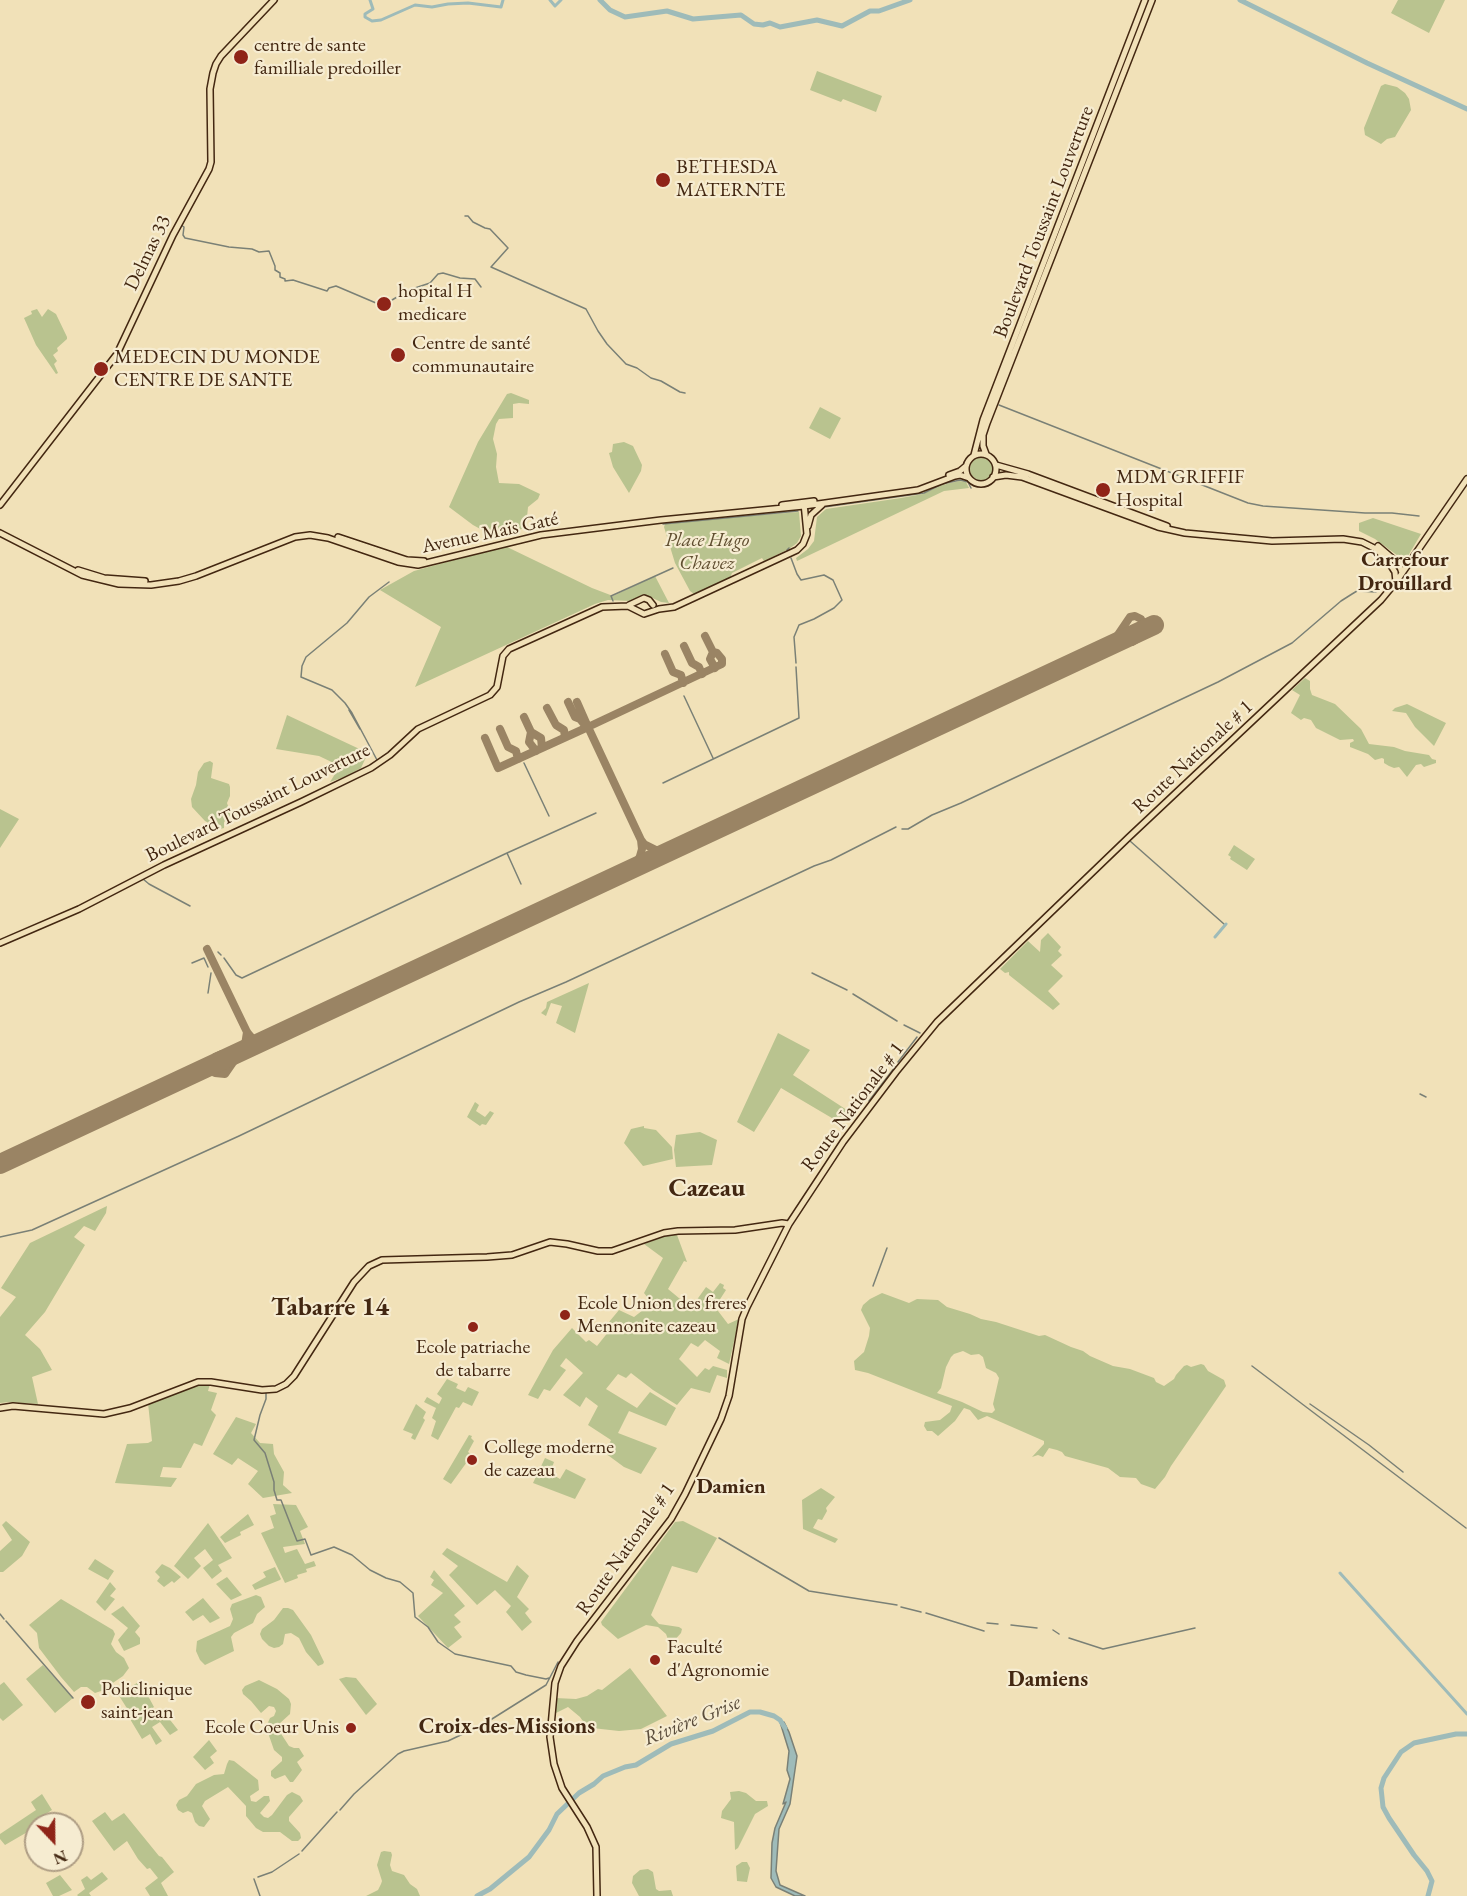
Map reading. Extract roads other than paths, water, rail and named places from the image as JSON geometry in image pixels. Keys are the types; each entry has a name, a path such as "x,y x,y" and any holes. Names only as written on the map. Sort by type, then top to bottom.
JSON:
{"main road":[{"name":"Delmas 33","path":"0,505 117,354 173,235 209,170 211,162 210,90 216,64 220,56 274,0"},
{"name":"Boulevard Toussaint Louverture","path":"974,455 983,420 1145,0"},
{"name":"Boulevard Toussaint Louverture","path":"986,454 983,435 987,423 1152,0"},
{"path":"1396,582 1395,573 1388,561 1376,549 1362,542 1343,539 1272,541 1158,527 1022,477 1006,475 993,477 981,484 976,483 969,478 967,462 974,455 986,454 996,465 1028,474 1171,527 1193,531 1284,538 1342,536 1359,538 1376,545 1399,564 1402,573"},
{"path":"993,477 996,465"},
{"name":"Avenue Maïs Gaté","path":"804,504 918,487 960,471 966,466"},
{"name":"Avenue Maïs Gaté","path":"0,531 82,576 119,584 151,585 196,576 295,537 310,535 328,538 399,562 418,565 541,535 918,490 955,476 969,478"},
{"name":"Route Nationale # 1","path":"597,1896 596,1847 562,1788 554,1764 550,1737 555,1683 561,1666 577,1641 671,1519 685,1494 722,1419 729,1396 742,1319 789,1224 843,1142 937,1022 1387,594 1467,479"},
{"path":"807,527 814,510 826,502"},
{"path":"664,608 653,605 647,598 638,601 637,610 644,614 674,607 797,550 806,539 804,504"},
{"name":"Boulevard Toussaint Louverture","path":"628,606 638,601"},
{"name":"Boulevard Toussaint Louverture","path":"0,943 79,909 164,865 371,768 390,755 418,729 490,695 496,687 503,656 509,649 593,610 612,605 628,606 637,610"},
{"path":"651,612 653,605"},
{"path":"0,1408 13,1406 104,1414 130,1408 198,1382 262,1390 280,1388 294,1376 354,1282 369,1266 382,1260 487,1257 512,1254 550,1242 598,1251 612,1251 678,1230 735,1230 789,1224"}],"water":[{"path":"780,1722 784,1722 789,1732 797,1756 790,1804 779,1829 776,1871 780,1885 805,1896 795,1896 776,1887 771,1878 772,1843 775,1828 786,1802 783,1804 790,1779 787,1770 789,1751"}],"waterway":[{"path":"370,0 373,9 365,14 365,17 372,21 381,20 415,5 432,7 468,3 501,7 503,0"},
{"path":"550,0 555,6 561,0"},
{"path":"600,0 610,10 625,17 667,11 693,19 741,15 754,24 770,23 780,27 817,20 842,26 870,11 879,11 910,0"},
{"path":"1240,0 1367,63 1467,109"},
{"path":"465,216 490,229 508,248 491,267 586,309 607,344 626,364 685,393"},
{"path":"181,225 184,227 185,238 259,252 269,251 275,270 285,281 293,280 327,291 336,286 376,303 392,300 409,290 430,283 438,274 443,273 475,279 481,287"},
{"path":"999,405 1248,503 1263,506 1419,516"},
{"path":"824,507 924,493 942,484 960,480 968,482 971,488"},
{"path":"663,524 798,511"},
{"path":"791,558 801,580 824,575 833,580 842,600 834,608 799,625 794,637 796,663"},
{"path":"613,601 611,596 673,568"},
{"path":"377,760 345,703 332,690 301,677 306,657 347,623 369,597 389,582"},
{"path":"902,829 908,829 932,815 1218,682 1292,643 1341,601 1357,591 1376,592"},
{"path":"663,783 799,718 796,667"},
{"path":"684,696 713,758"},
{"path":"349,710 360,729"},
{"path":"524,763 549,816"},
{"path":"521,884 507,853 596,813"},
{"path":"0,1237 32,1230 239,1136 519,1002 831,860 896,827"},
{"path":"1130,841 1224,924"},
{"path":"224,958 236,975 242,978 507,853"},
{"path":"143,879 190,906"},
{"path":"1215,937 1226,924"},
{"path":"218,952 221,955"},
{"path":"192,963 204,958 208,967"},
{"path":"208,993 211,973"},
{"path":"812,973 847,990"},
{"path":"853,994 897,1021"},
{"path":"904,1025 920,1033"},
{"path":"898,1062 917,1037"},
{"path":"869,1101 895,1067"},
{"path":"1420,1094 1426,1097"},
{"path":"873,1286 887,1248"},
{"path":"1252,1366 1466,1528"},
{"path":"266,1391 266,1399 254,1440 265,1453 277,1500 281,1500 297,1541 305,1539 311,1555 334,1547 352,1555 370,1570 400,1582 413,1593 415,1617 428,1627 438,1642 455,1654 511,1666 516,1672 526,1675 549,1678"},
{"path":"1310,1404 1403,1472"},
{"path":"54,1407 83,1410"},
{"path":"719,1538 809,1591 897,1605"},
{"path":"1340,1573 1467,1714"},
{"path":"901,1607 921,1612"},
{"path":"926,1613 984,1631"},
{"path":"0,1614 4,1619"},
{"path":"6,1621 73,1698"},
{"path":"987,1623 998,1624"},
{"path":"1011,1625 1037,1628"},
{"path":"1069,1638 1103,1649 1195,1628"},
{"path":"1053,1630 1059,1634"},
{"path":"340,1810 398,1754 448,1741 484,1724 546,1685 558,1662"},
{"name":"Rivière Grise","path":"477,1896 490,1889 529,1857 549,1830 557,1814 579,1793 603,1776 636,1765 671,1744 713,1731 750,1712 774,1716 785,1728"},
{"name":"Rivière Grise","path":"1428,1896 1432,1881 1389,1818 1383,1807 1381,1788 1384,1778 1401,1752 1414,1743 1456,1734 1467,1734"},
{"path":"302,1851 337,1812"},
{"path":"258,1877 272,1872 299,1854"},
{"path":"254,1879 260,1896"}],"place":[{"name":"centre de sante familliale predoiller","path":"241,57"},
{"name":"BETHESDA MATERNTE","path":"663,180"},
{"name":"hopital H medicare","path":"384,304"},
{"name":"Centre de santé communautaire","path":"398,355"},
{"name":"MEDECIN DU MONDE CENTRE DE SANTE","path":"101,369"},
{"name":"MDM GRIFFIF Hospital","path":"1103,490"},
{"name":"Ecole Union des freres Mennonite cazeau","path":"565,1315"},
{"name":"Ecole patriache de tabarre","path":"473,1327"},
{"name":"College moderne de cazeau","path":"472,1460"},
{"name":"Faculté d'Agronomie","path":"655,1660"},
{"name":"Policlinique saint-jean","path":"88,1702"},
{"name":"Ecole Coeur Unis","path":"351,1728"}],"district":[{"name":"Carrefour Drouillard","path":"1405,572"},
{"name":"Cazeau","path":"707,1189"},
{"name":"Tabarre 14","path":"330,1308"},
{"name":"Damien","path":"731,1487"},
{"name":"Damiens","path":"1048,1680"},
{"name":"Croix-des-Missions","path":"507,1727"}],"park label":[{"name":"Place Hugo Chavez","path":"707,552"}]}
